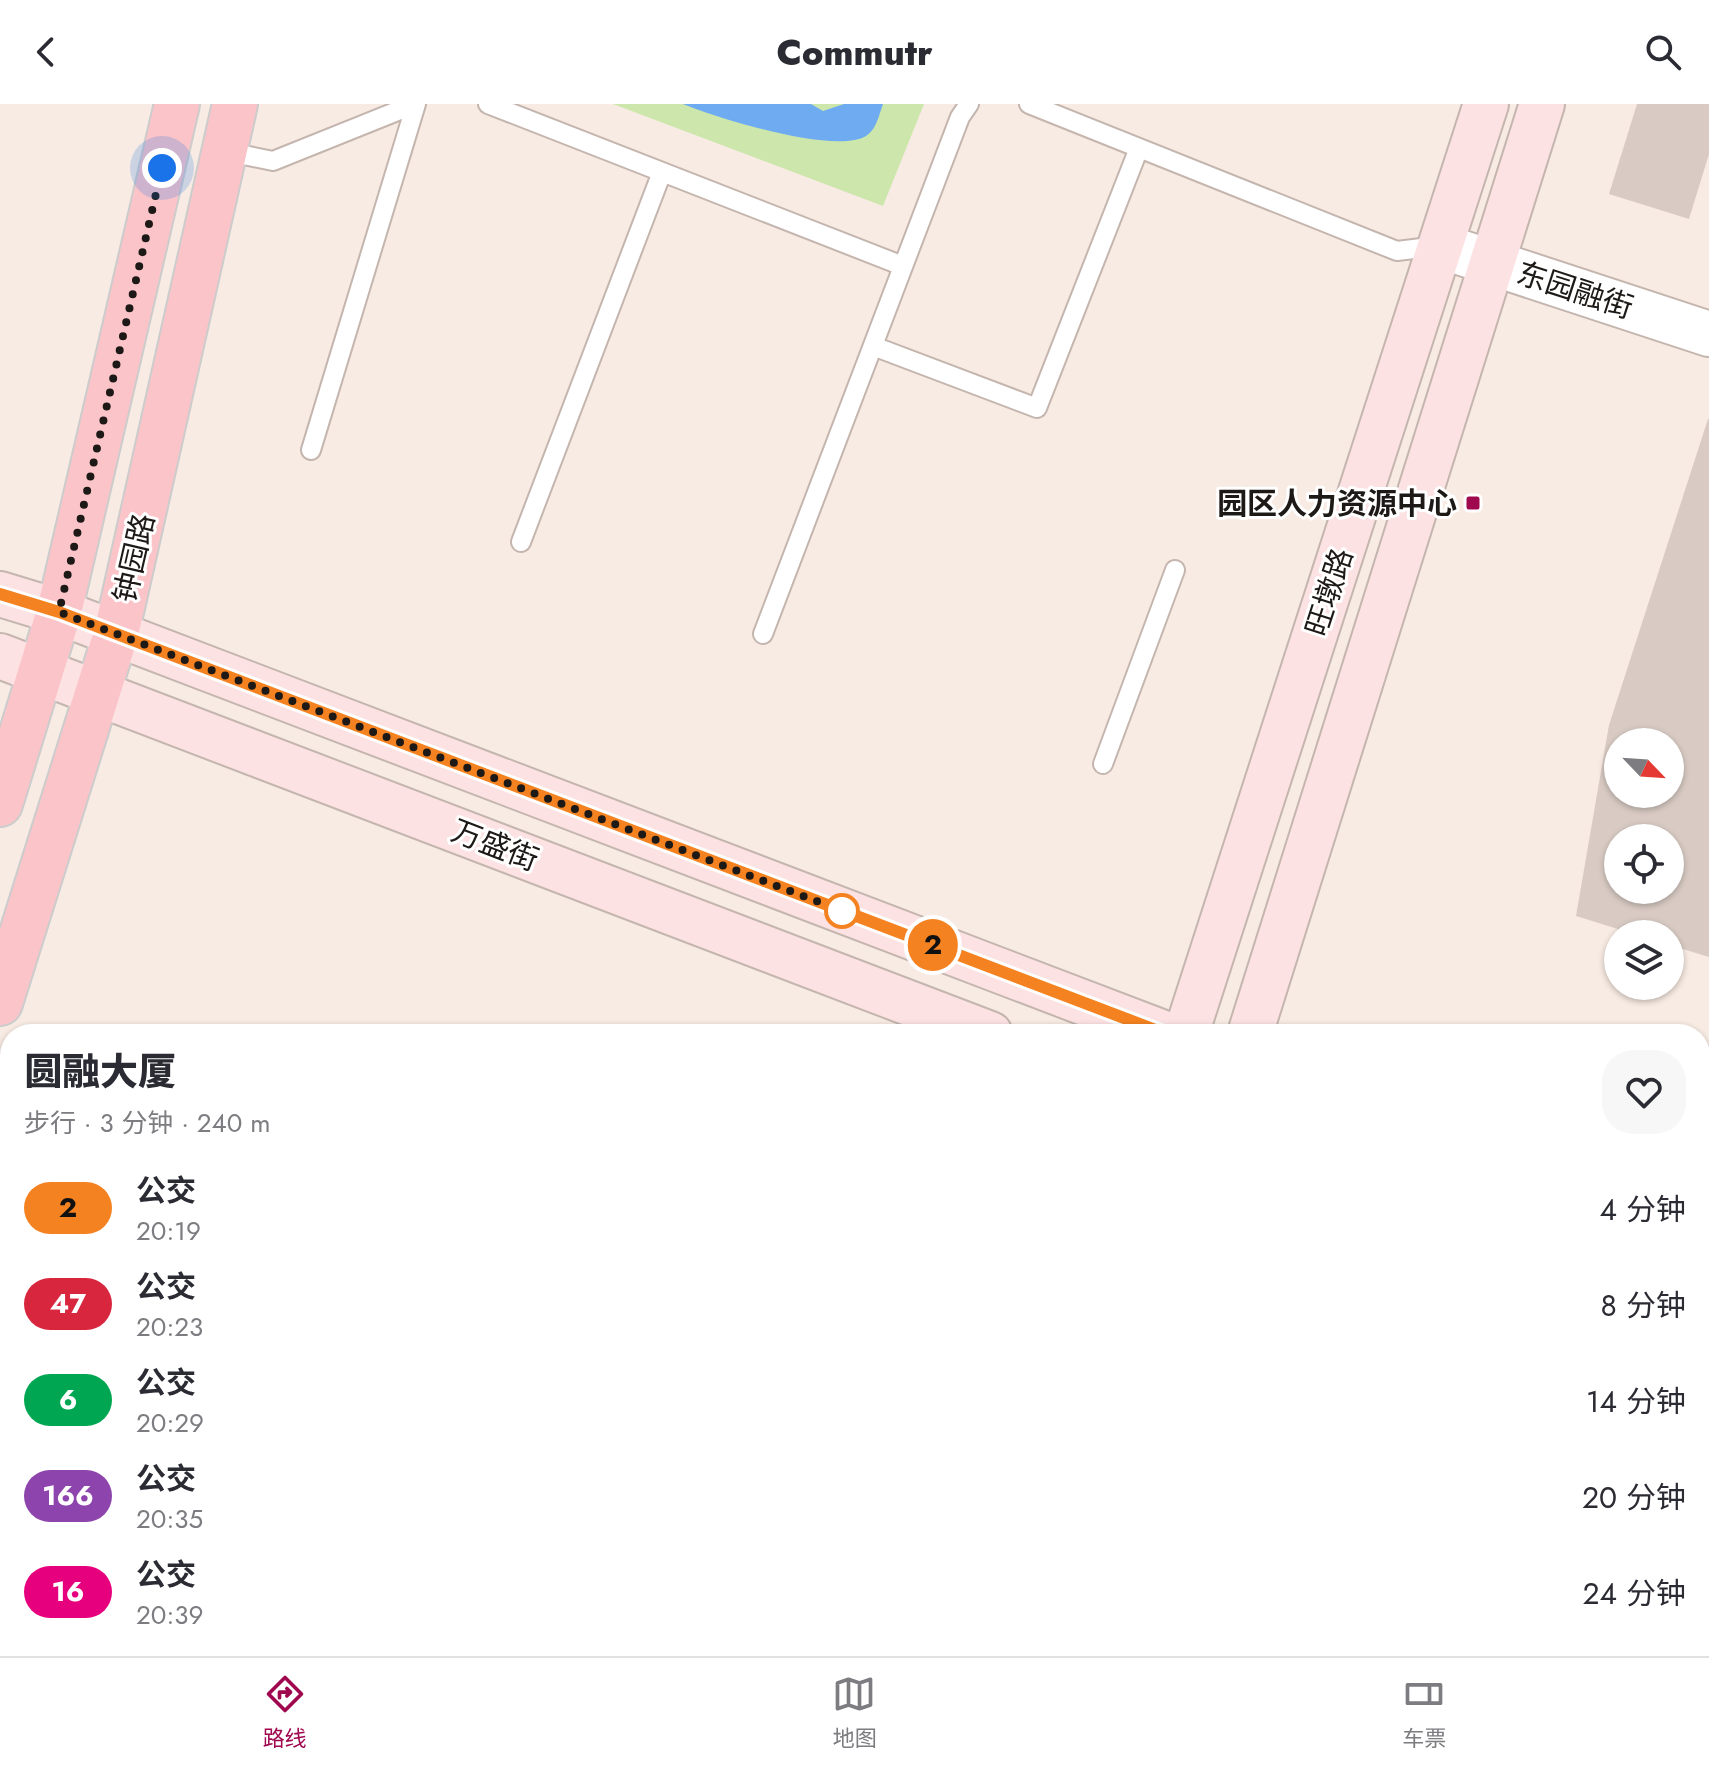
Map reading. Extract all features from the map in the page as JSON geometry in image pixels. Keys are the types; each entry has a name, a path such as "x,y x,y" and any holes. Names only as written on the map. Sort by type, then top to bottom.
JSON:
{"main road":[{"name":"钟园路","path":"0,804 59,612 177,104"},
{"name":"钟园路","path":"0,1003 116,634 235,104"},
{"name":"旺墩路","path":"1189,1024 1486,104"},
{"name":"旺墩路","path":"1253,1024 1542,104"},
{"name":"万盛街","path":"0,594 59,612 1140,1024"},
{"name":"万盛街","path":"0,656 964,1024"}],"street":[{"name":"东园融街","path":"1441,246 1709,334"}],"lane":[{"path":"224,151 273,161 415,104"},
{"path":"311,450 415,104"},
{"path":"488,104 903,266"},
{"path":"763,634 960,117 969,104"},
{"path":"1029,104 1397,251 1441,246"},
{"path":"873,346 1037,408 1139,148"},
{"path":"521,542 662,172"},
{"path":"1103,764 1175,570"}],"green space":[{"path":"613,104 924,104 883,206"}],"water":[{"path":"683,104 811,104 823,111 844,104 883,104 875,126 866,136 851,141 829,141 776,132"}],"building":[{"path":"1637,104 1709,104 1709,154 1689,219 1609,194"},
{"path":"1709,419 1709,957 1684,949 1684,920 1604,920 1604,925 1576,916 1604,754 1604,808 1684,808 1684,728 1608,728"}],"bus line":[{"name":"2","path":"0,594 59,612 1140,1024"}],"place":[{"name":"园区人力资源中心","path":"1473,503"}],"route":[{"path":"162,168 59,612 845,912 842,911"}]}
